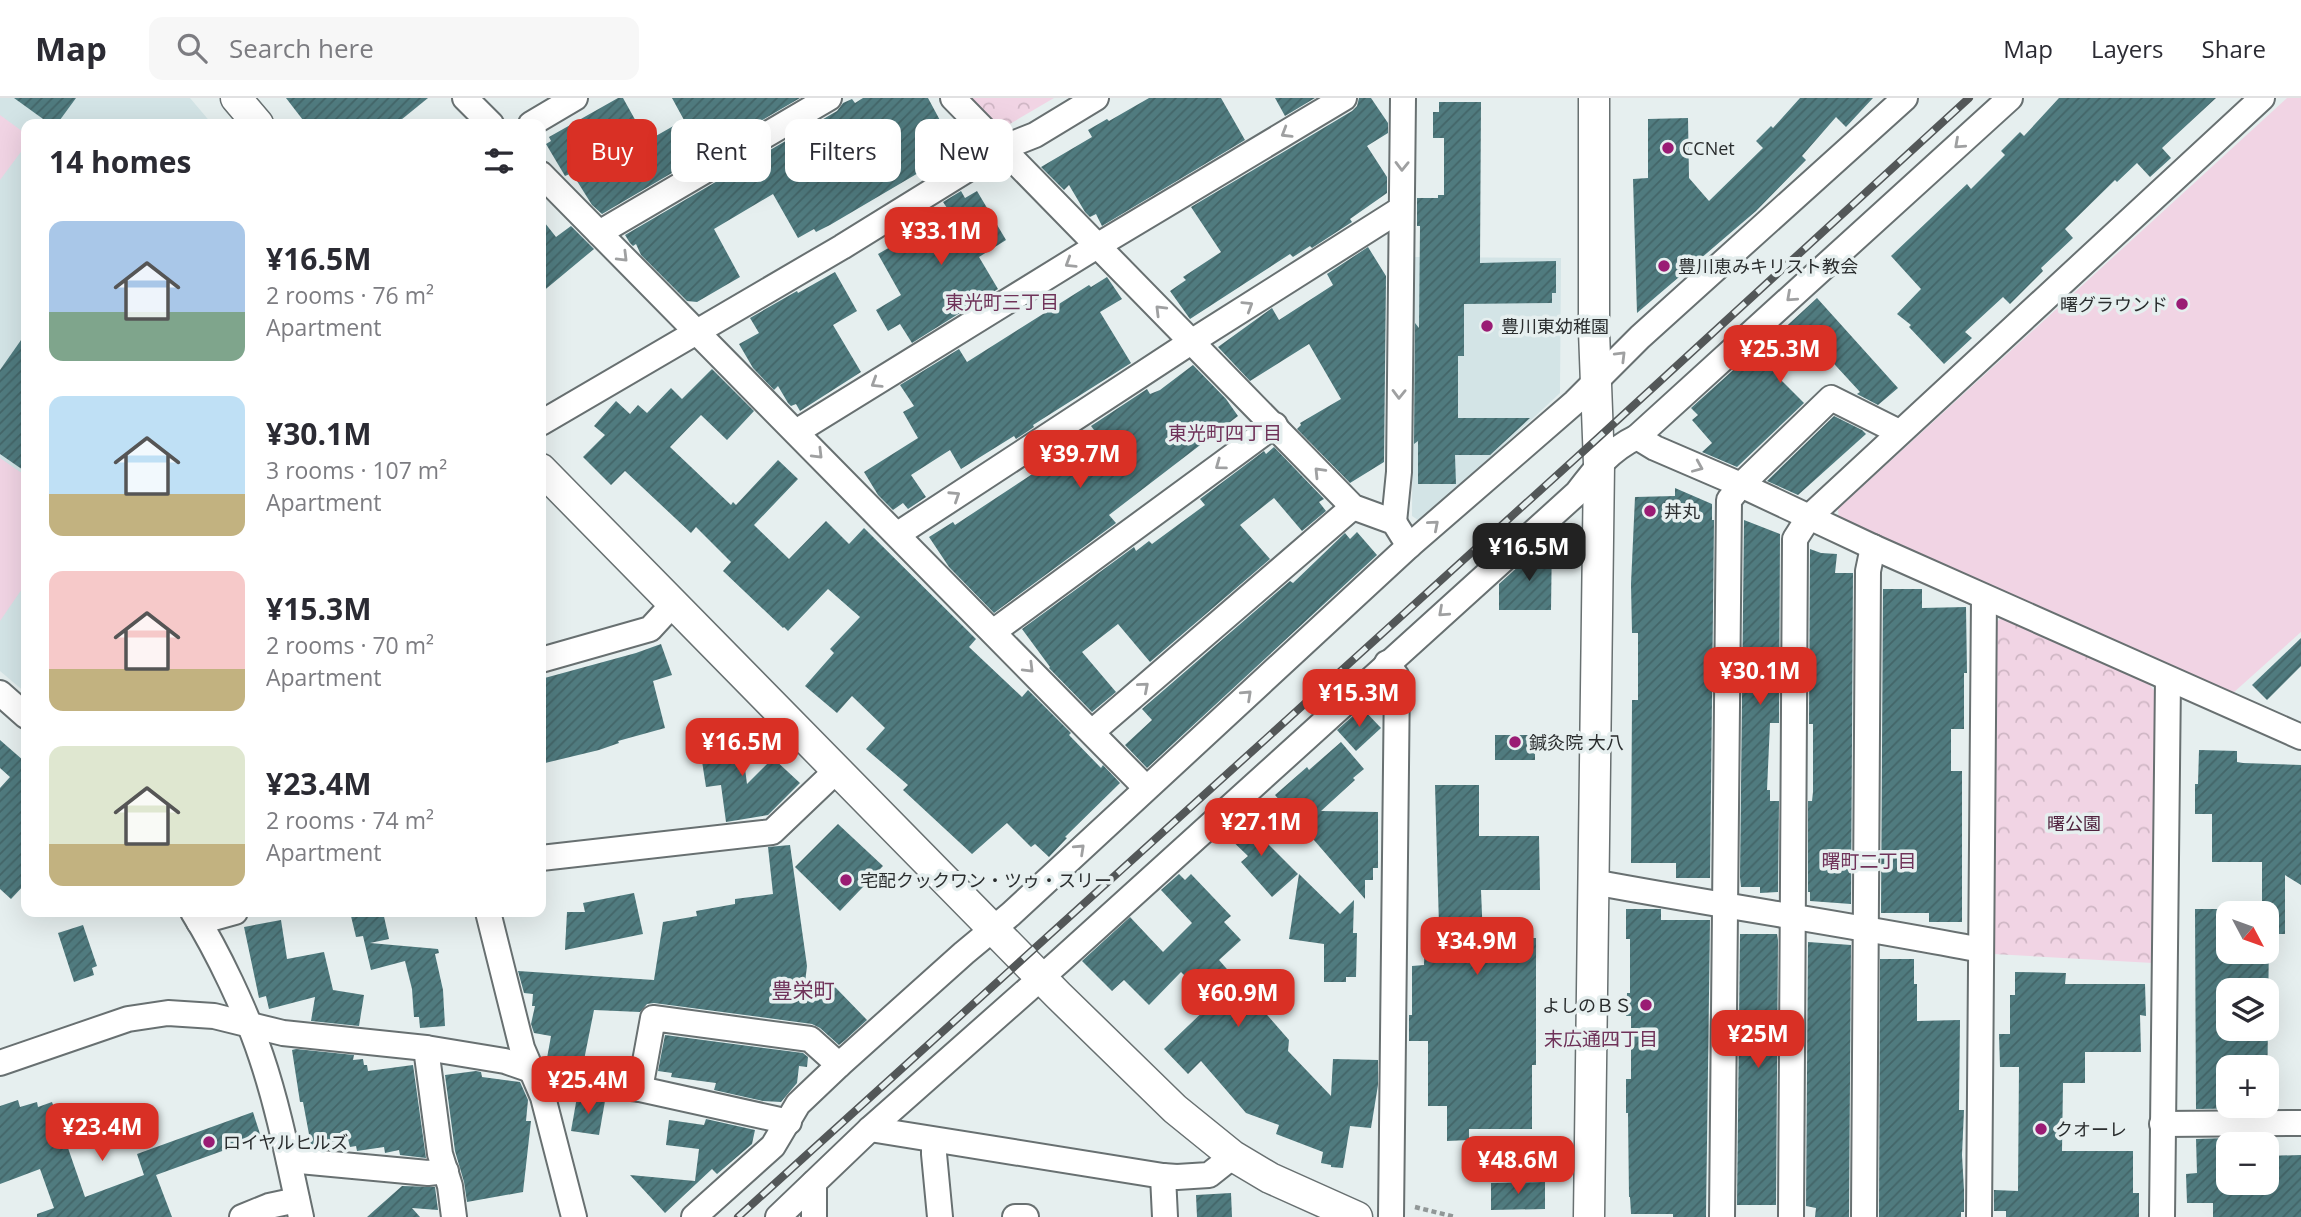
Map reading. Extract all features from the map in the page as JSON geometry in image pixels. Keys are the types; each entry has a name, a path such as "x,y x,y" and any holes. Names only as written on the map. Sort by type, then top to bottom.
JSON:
{"street":[{"path":"236,98 254,119"},
{"path":"466,98 486,119"},
{"path":"539,119 575,98"},
{"path":"599,233 829,98"},
{"path":"953,98 974,119"},
{"path":"1013,144 1035,135 1096,98"},
{"path":"796,432 1097,246 1344,98"},
{"path":"1394,523 1398,472 1403,98"},
{"path":"1589,1217 1599,464 1595,382 1594,98"},
{"path":"694,1217 773,1146 798,1104 839,1065 994,929 1409,546 1575,402 1640,337 1905,98"},
{"path":"778,1217 870,1129 1577,493 1599,464 1620,445 1637,437 2010,98"},
{"path":"1791,1217 1795,539 1809,517 1899,432 2262,98"},
{"path":"1013,159 1353,507 1394,523 1409,546"},
{"path":"546,179 1146,788"},
{"path":"546,420 842,247 947,182"},
{"path":"898,534 1191,342 1401,209"},
{"path":"1722,1217 1729,500 1741,485 1831,398 1899,432"},
{"path":"993,632 1275,425"},
{"path":"1637,437 1655,448 1984,597 2168,679 2298,732"},
{"path":"546,473 836,771 1175,1109 1233,1156 1297,1192 1357,1217"},
{"path":"1092,732 1353,507"},
{"path":"1864,1217 1868,571 1873,547"},
{"path":"1979,1217 1984,597"},
{"path":"546,659 650,629 673,604"},
{"path":"1387,663 1396,677 1397,690 1391,1207"},
{"path":"2162,1217 2168,679"},
{"path":"0,693 21,712"},
{"path":"546,857 772,832 836,771"},
{"path":"1593,882 1724,906 1865,927 1981,950"},
{"path":"196,917 261,1055 299,1208 269,1206 242,1217"},
{"path":"489,917 522,1048 543,1097 574,1217"},
{"path":"0,1063 108,1025 149,1014 214,1016 283,1033 426,1048 505,1061 557,1080 640,1089 789,1122"},
{"path":"640,1089 653,1018 810,1039 839,1065"},
{"path":"426,1048 440,1154 450,1186 454,1217"},
{"path":"2162,1124 2301,1123"},
{"path":"870,1129 1177,1178 1209,1175 1233,1156"},
{"path":"934,1140 940,1217"},
{"path":"289,1160 428,1173 446,1171"},
{"path":"1163,1176 1165,1217"},
{"path":"814,1184 814,1217"},
{"path":"1014,1217 1026,1217"}],"path":[{"path":"1391,1207 1411,1206 1455,1217"}],"shaded area":[{"path":"0,98 190,98 208,119 21,119 21,689 0,671"},
{"name":"豊川東幼稚園","path":"1414,257 1561,258 1560,393 1421,522 1412,516"}],"green space":[{"path":"967,98 1054,98 1013,122 1013,119 988,119"},
{"name":"曙グラウンド","path":"2287,98 2301,98 2301,632 2233,693 1839,522 1838,509"},
{"path":"0,115 21,130 21,152 0,180"},
{"path":"0,458 21,473 21,590 0,621"},
{"name":"曙公園","path":"2002,617 2147,681 2155,692 2153,963 1994,954 1994,625"}],"building":[{"path":"14,98 76,98 61,119 43,119"},
{"path":"286,98 428,98 402,119 302,119"},
{"path":"618,98 623,98 635,119 581,119"},
{"path":"672,98 800,98 764,119 683,119"},
{"path":"863,98 928,98 939,119 915,119 915,175 830,225 816,232 814,229 798,238 773,194 714,229 740,277 697,302 687,301 625,235 716,182 771,182 771,150 785,141 785,182 901,182 901,119 823,119 837,111 843,103 852,99 855,103"},
{"path":"1149,98 1221,98 1245,140 1102,226 1096,214 1090,217 1085,212 1069,185 1064,190 1041,167 1092,137 1088,130"},
{"path":"1275,98 1315,98 1285,116"},
{"path":"1359,98 1371,98 1388,123 1388,133 1367,146 1387,177 1387,193 1350,219 1352,222 1312,248 1310,246 1293,257 1290,254 1190,319 1170,291 1186,280 1183,277 1221,252 1191,207 1352,111"},
{"path":"1800,98 1873,98 1846,127 1836,117 1802,156 1806,160 1756,211 1637,313 1633,179 1648,178 1648,119 1688,118 1689,178 1709,201 1763,148 1756,141 1771,126 1773,128"},
{"path":"2059,98 2216,98 2162,148 2171,158 2150,177 2137,163 2117,182 2115,180 2065,229 2073,238 2041,268 2043,271 2010,304 2003,297 1965,332 1972,338 1944,364 1909,327 1911,325 1897,314 1921,289 1891,256 1967,184 1971,189 2005,155 2001,151 2020,132 2024,136"},
{"path":"1439,102 1481,102 1480,263 1556,261 1556,293 1552,293 1552,303 1464,304 1464,356 1458,356 1458,418 1530,418 1490,455 1455,455 1456,484 1418,484 1418,441 1414,444 1415,323 1419,328 1420,226 1417,226 1417,198 1438,198 1438,195 1444,195 1444,138 1433,138 1433,112 1439,112"},
{"path":"567,127 567,175 565,176 546,144 551,141 549,137"},
{"path":"671,127 671,174 657,182 657,135"},
{"path":"578,182 657,182 602,214 592,205"},
{"path":"961,191 965,198 977,191 1006,240 979,257 998,289 912,343 900,324 888,331 876,310 901,295 878,254 911,235 909,231 947,208 943,202"},
{"path":"546,224 556,237 571,226 594,249 546,289"},
{"path":"1368,247 1386,276 1384,462 1350,483 1297,429 1300,423 1341,399 1309,344 1250,381 1218,347 1272,308 1279,320 1333,285 1327,274"},
{"path":"835,272 857,311 833,325 861,372 800,411 796,404 791,406 788,403 778,386 774,390 753,368 739,344 759,333 750,318"},
{"path":"1107,277 1122,299 1100,312 1131,363 1033,425 1034,427 1016,439 1014,436 961,469 950,450 911,475 926,497 908,509 903,503 893,510 878,495 864,472 918,438 903,412 914,406 900,385 959,349 967,362 1089,285 1091,287"},
{"path":"1817,298 1898,388 1878,405 1857,394 1860,392 1813,341 1778,377 1804,403 1737,467 1702,452 1712,443 1692,420 1698,415 1691,408 1751,354 1754,356"},
{"path":"21,340 21,469 0,454 0,370"},
{"path":"1193,365 1226,399 1238,416 1109,515 1116,523 994,613 949,567 929,537 953,522 955,525 1037,471 1032,464 1051,451 1058,461 1097,434 1091,426 1147,389 1150,394 1160,390"},
{"path":"712,369 754,411 727,440 701,415 670,447 731,505 733,502 736,505 778,460 798,479 754,525 789,559 826,521 849,544 864,528 976,639 969,647 1022,697 1028,690 1101,768 1103,765 1120,783 1065,837 1067,838 1049,857 1035,844 1031,847 1007,823 972,854 903,790 908,785 866,749 885,728 852,696 837,713 805,686 834,653 830,649 860,617 828,589 788,631 723,571 731,562 696,527 691,533 625,471 611,485 583,457 605,435 594,426 616,401 630,414 638,405 647,413 671,388 682,399"},
{"path":"1834,416 1866,434 1798,495 1767,481"},
{"path":"1274,447 1324,499 1319,502 1326,511 1302,531 1274,498 1240,525 1270,559 1150,662 1118,624 1082,652 1116,692 1092,712 1049,668 1022,629 1134,547 1136,551 1149,541 1152,544 1205,505 1200,499 1264,451 1266,454"},
{"path":"1675,488 1712,504 1714,520 1710,878 1676,878 1676,863 1631,863 1632,700 1638,700 1638,633 1632,633 1631,584 1635,497 1675,496"},
{"path":"1744,520 1780,534 1779,723 1770,723 1767,790 1770,790 1770,801 1779,801 1778,892 1760,893 1760,887 1741,887 1740,877"},
{"path":"1357,532 1377,555 1147,768 1125,745 1152,720 1142,709 1290,581 1293,583 1345,533 1350,539"},
{"path":"1552,536 1551,610 1499,610 1499,584"},
{"path":"1810,549 1837,554 1835,573 1853,573 1851,904 1810,901 1808,892 1808,801 1812,801 1813,792 1813,724 1809,724"},
{"path":"1883,589 1922,589 1922,608 1966,607 1964,729 1951,729 1951,771 1962,771 1962,922 1929,922 1929,913 1881,913"},
{"path":"2301,638 2301,666 2267,700 2252,685"},
{"path":"661,644 672,675 653,681 665,728 618,741 619,743 599,750 546,763 546,678"},
{"path":"1362,708 1381,728 1356,751 1337,730"},
{"path":"727,725 731,755 743,753 747,784 773,758 800,783 768,815 726,822 721,785 706,787 697,729"},
{"name":"鍼灸院 大八","path":"1495,735 1535,735 1535,760 1495,760"},
{"path":"0,740 21,758 21,888 11,899 0,889 0,788 10,777 0,768"},
{"path":"1341,742 1364,769 1321,811 1378,812 1378,868 1373,868 1373,880 1365,880 1365,899 1275,795"},
{"path":"2199,750 2237,751 2237,762 2243,763 2301,765 2301,885 2285,875 2285,934 2279,934 2279,901 2262,901 2262,862 2212,862 2212,814 2195,814 2195,784 2198,784"},
{"path":"1435,785 1479,785 1479,836 1539,836 1540,890 1481,890 1483,939 1536,938 1536,1065 1532,1065 1532,1129 1469,1129 1469,1140 1447,1141 1447,1106 1428,1106 1428,1041 1409,1041 1412,966 1424,965 1425,926 1439,926"},
{"path":"1241,817 1298,874 1272,897 1241,862 1248,856 1224,833"},
{"name":"宅配クックワン・ツゥ・スリー","path":"838,824 883,866 840,911 795,867"},
{"path":"790,845 807,966 805,983 835,987 867,1020 844,1041 839,1045 812,1024 654,1003 647,1004 640,1012 594,1010 583,1065 547,1058 551,1036 534,1033 531,1024 535,1006 532,1006 533,994 524,993 518,971 654,980 663,922 697,916 696,911 735,904 735,899 773,894 768,847"},
{"path":"1179,874 1185,880 1191,874 1231,916 1224,922 1241,940 1219,960 1289,1040 1288,1051 1331,1096 1333,1059 1378,1060 1378,1085 1371,1128 1350,1126 1343,1168 1321,1163 1323,1152 1276,1134 1279,1125 1246,1113 1201,1061 1188,1074 1164,1049 1212,1003 1181,972 1149,1005 1124,980 1112,991 1082,961 1130,917 1163,952 1192,923 1161,890"},
{"path":"1299,874 1340,914 1354,900 1353,933 1357,933 1356,977 1346,977 1346,982 1324,982 1324,944 1289,939"},
{"path":"634,893 643,934 565,950 567,912 585,912 583,903"},
{"path":"1626,909 1661,909 1661,920 1710,920 1706,1217 1631,1214 1626,1113 1626,1079 1631,1079 1631,1016 1626,1016 1627,993 1630,993 1630,939 1626,939"},
{"path":"2195,909 2216,909 2216,964 2269,964 2268,978 2216,978 2216,1041 2268,1041 2268,1055 2216,1055 2216,1109 2196,1109"},
{"path":"351,917 384,917 389,939 370,943 438,949 439,953 435,954 443,990 445,1026 420,1028 419,1017 414,1017 412,989 405,961 371,970 363,936 356,937"},
{"path":"281,920 287,959 324,952 333,990 364,995 359,1026 311,1021 315,997 269,1009 266,996 259,998 244,927"},
{"path":"83,925 97,966 92,968 94,975 74,982 58,933"},
{"path":"1740,934 1777,934 1778,940 1776,1205 1737,1205"},
{"path":"1808,942 1851,945 1849,1217 1815,1217 1816,1208 1806,1206"},
{"path":"1880,959 1914,959 1917,1021 1960,1020 1959,1110 1964,1110 1964,1212 1961,1212 1961,1217 1879,1217"},
{"path":"2015,972 2066,973 2065,984 2145,984 2146,1016 2140,1015 2141,1052 2085,1052 2085,1083 2063,1083 2062,1151 2133,1151 2133,1193 2139,1193 2139,1217 2006,1217 2006,1211 1994,1211 1994,1190 2018,1191 2019,1067 2000,1067 1999,1034 2010,1034 2010,995 2015,995"},
{"path":"665,1035 803,1053 808,1057 807,1067 799,1066 797,1083 781,1102 763,1101 714,1090 716,1083 671,1077 672,1073 658,1071"},
{"path":"292,1050 354,1055 353,1060 363,1059 368,1071 413,1065 426,1158 400,1155 399,1150 385,1153 384,1147 357,1151 356,1146 350,1147 348,1139 311,1145 303,1102 300,1102"},
{"path":"481,1072 482,1077 520,1082 528,1100 526,1121 531,1121 523,1192 467,1202 455,1151 445,1075"},
{"path":"577,1097 605,1101 599,1135 571,1131"},
{"path":"18,1100 20,1107 37,1102 38,1107 52,1102 85,1197 144,1175 137,1154 253,1112 261,1137 156,1175 172,1217 37,1217 37,1214 54,1208 40,1169 0,1184 0,1106"},
{"path":"706,1119 755,1130 752,1144 717,1174 712,1169 665,1213 630,1175 695,1181 699,1149 666,1145 669,1120 704,1125"},
{"path":"2216,1138 2216,1195 2279,1195 2279,1156 2301,1155 2301,1217 2213,1217 2213,1203 2187,1203 2186,1174 2197,1173 2196,1139"},
{"path":"1545,1182 1545,1209 1491,1210 1491,1183"},
{"path":"402,1186 435,1187 438,1210 412,1208 420,1217 367,1217"},
{"path":"1231,1193 1232,1217 1197,1217 1196,1195"}],"railway":[{"path":"738,1217 1969,98"}],"place":[{"name":"CCNet","path":"1668,148"},
{"name":"豊川恵みキリスト教会","path":"1664,266"},
{"name":"曙グラウンド","path":"2182,304"},
{"name":"豊川東幼稚園","path":"1487,326"},
{"name":"丼丸","path":"1650,511"},
{"name":"鍼灸院 大八","path":"1515,742"},
{"name":"宅配クックワン・ツゥ・スリー","path":"846,880"},
{"name":"よしのＢＳ","path":"1646,1005"},
{"name":"クオーレ","path":"2041,1129"},
{"name":"ロイヤルヒルズ","path":"209,1142"}],"district":[{"name":"東光町三丁目","path":"1002,302"},
{"name":"東光町四丁目","path":"1225,433"},
{"name":"曙町二丁目","path":"1869,861"},
{"name":"豊栄町","path":"803,990"},
{"name":"末広通四丁目","path":"1601,1039"}]}
